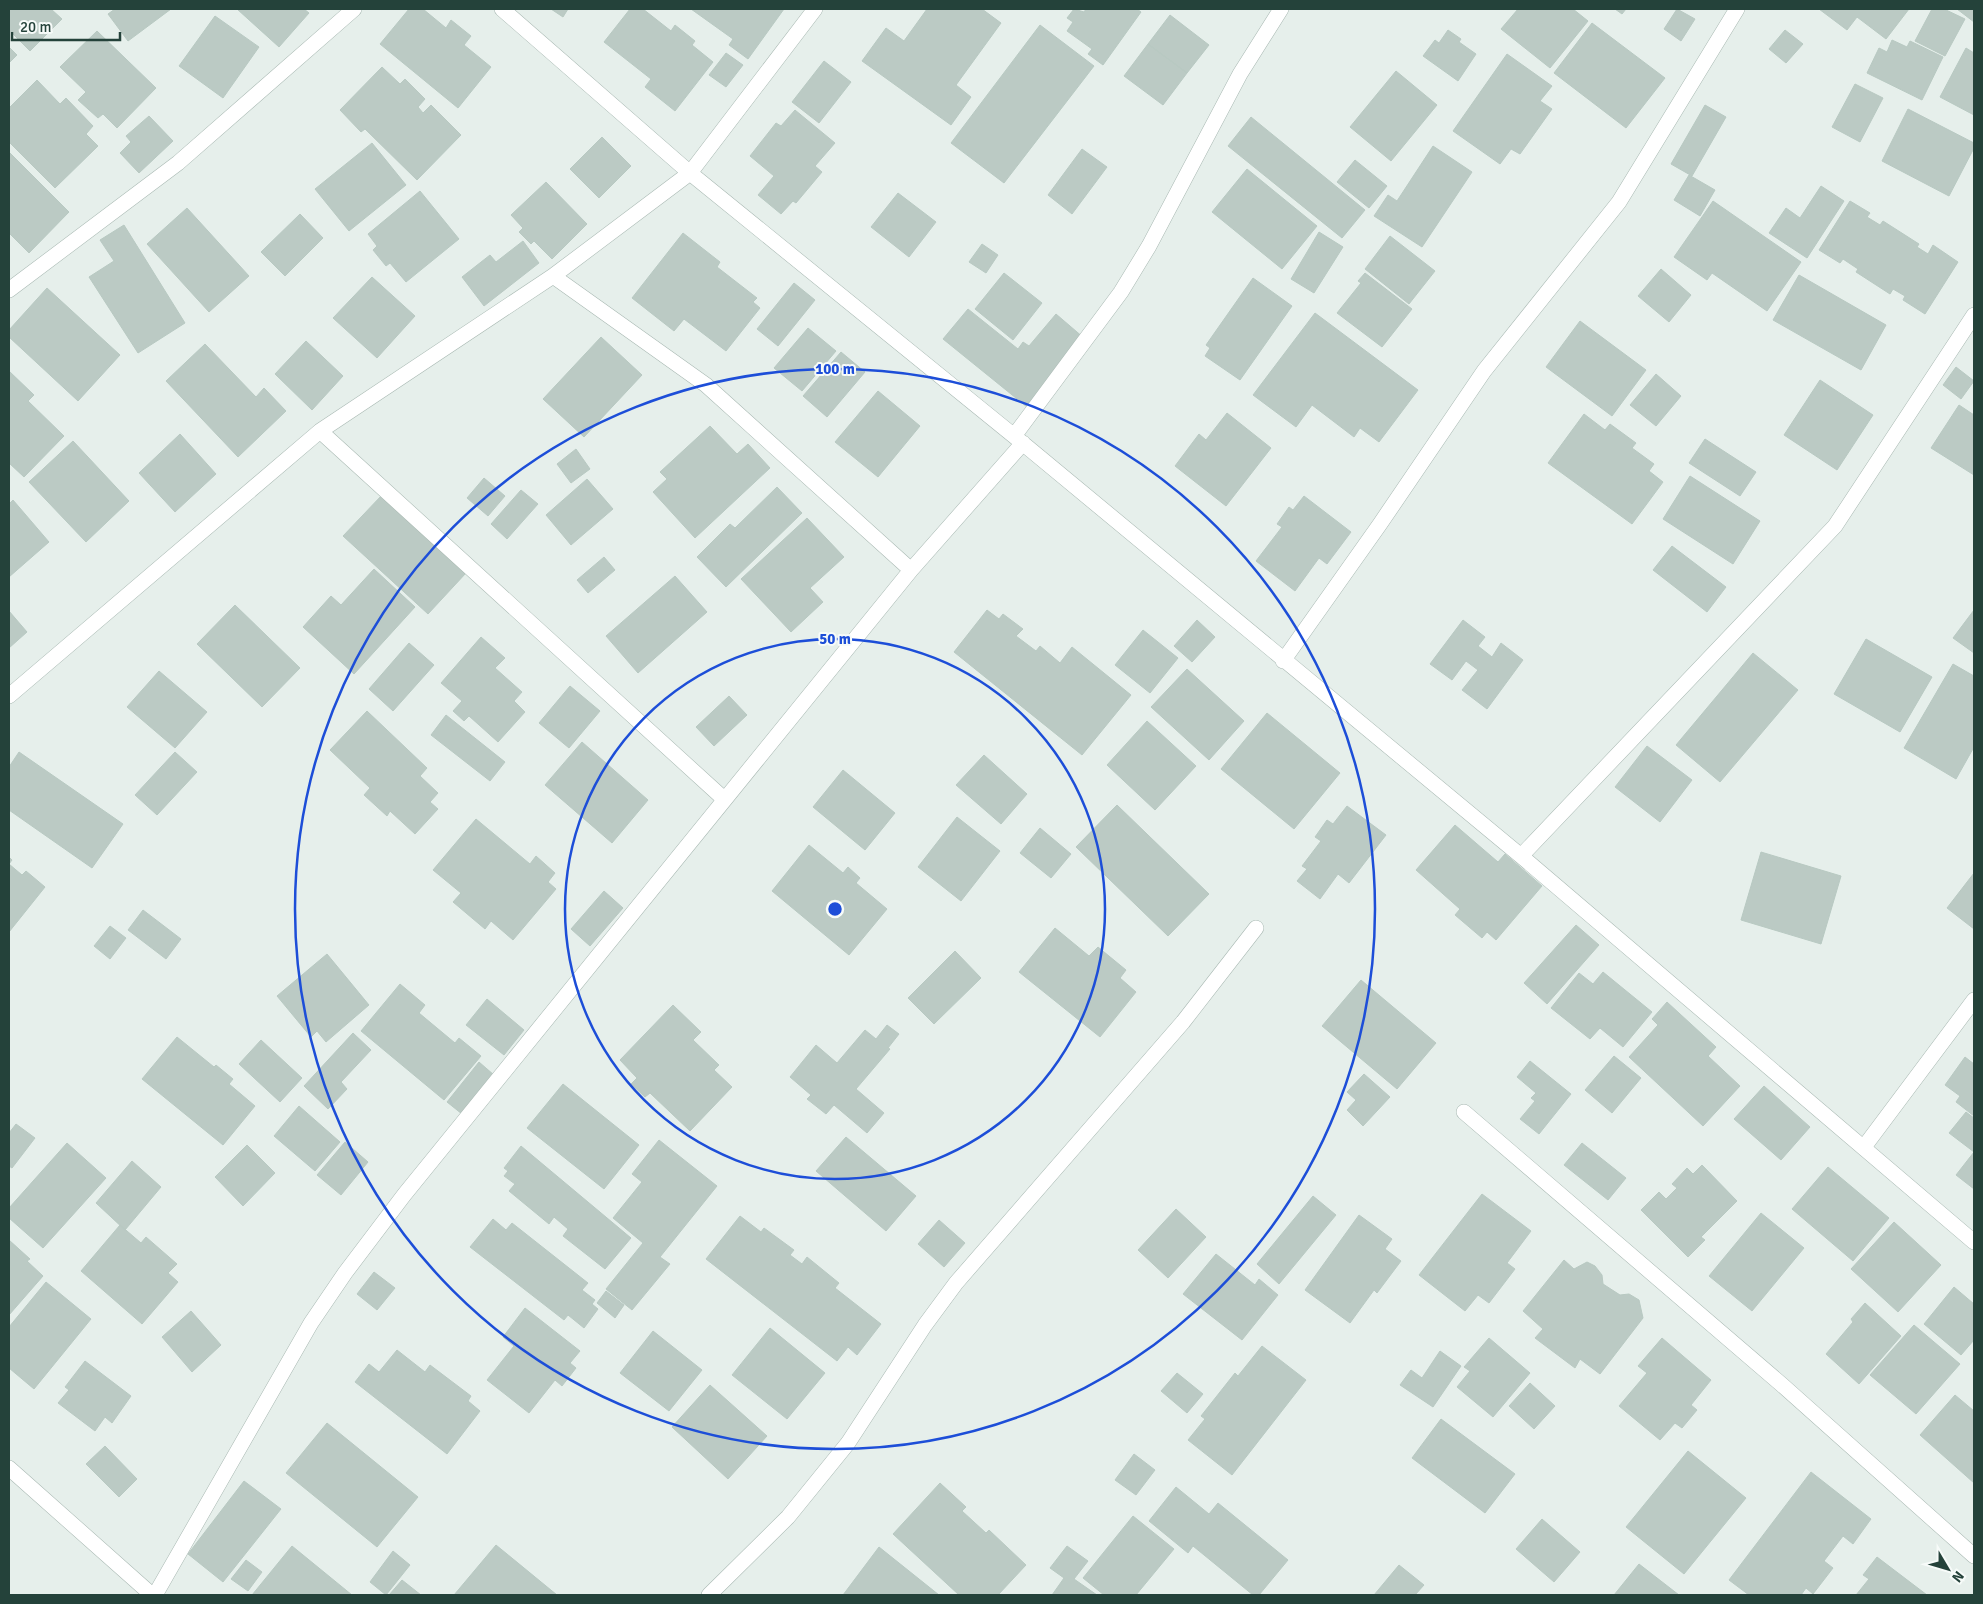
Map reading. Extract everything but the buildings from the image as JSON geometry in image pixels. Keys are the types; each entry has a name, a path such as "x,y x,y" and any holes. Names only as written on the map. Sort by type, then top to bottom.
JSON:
{"street":[{"path":"9,290 178,163 354,9"},
{"path":"502,9 690,173 1019,439 1283,661 1521,856 1974,1242"},
{"path":"9,696 320,431 553,276 690,173 815,9"},
{"path":"9,1468 153,1595 311,1322 345,1273 404,1195 724,799 1019,439 1121,292 1149,246 1240,74 1281,9"},
{"path":"1283,661 1380,524 1484,371 1619,202 1737,9"},
{"path":"553,276 706,385 911,570"},
{"path":"1521,856 1835,526 1974,315"},
{"path":"320,431 724,799"},
{"path":"709,1595 788,1517 848,1443 925,1325 956,1282 1183,1022 1256,928"},
{"path":"1864,1147 1974,1000"},
{"path":"1464,1112 1788,1391 1974,1556"}]}
